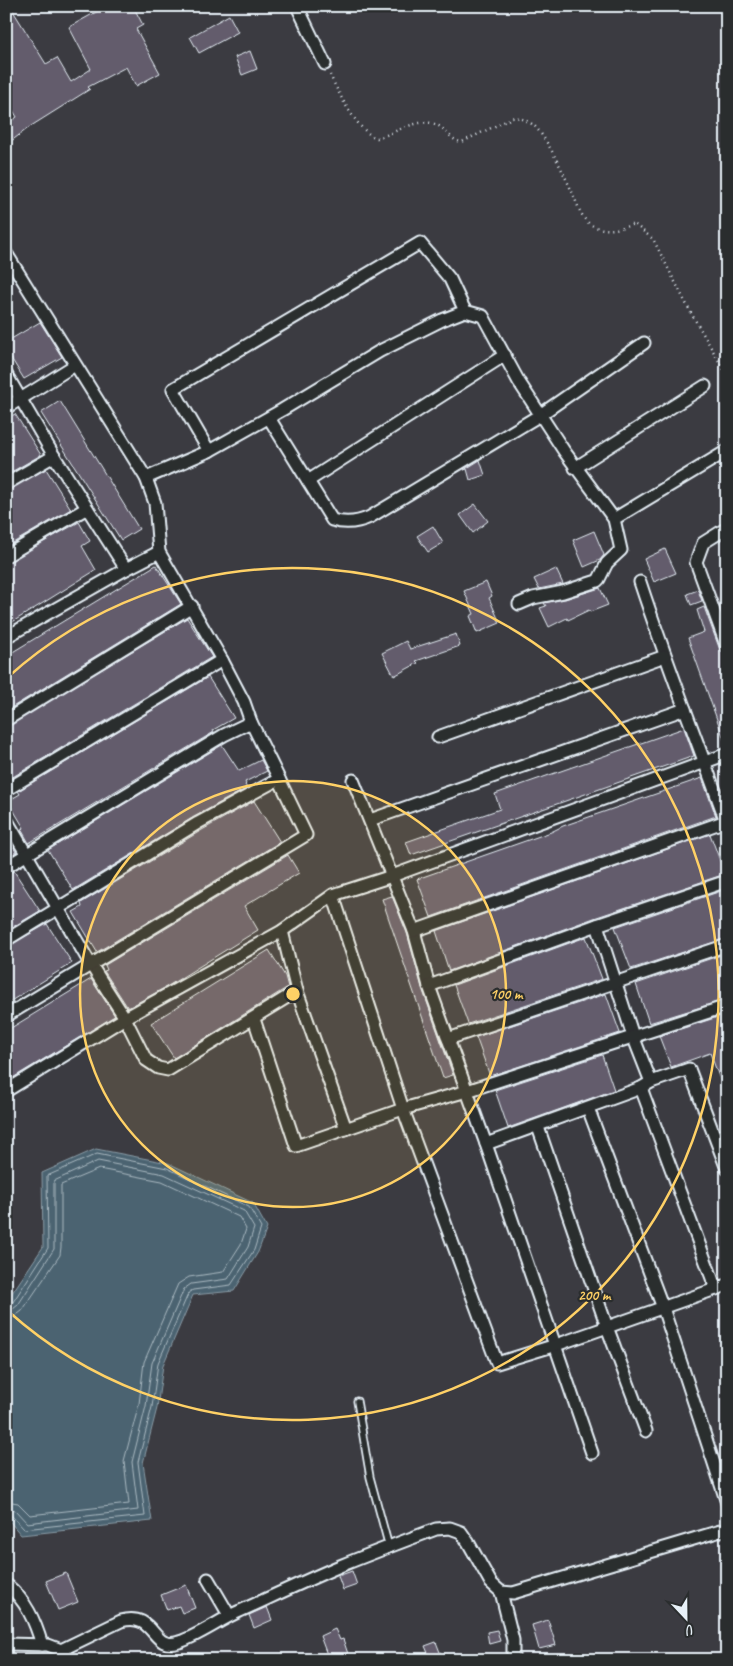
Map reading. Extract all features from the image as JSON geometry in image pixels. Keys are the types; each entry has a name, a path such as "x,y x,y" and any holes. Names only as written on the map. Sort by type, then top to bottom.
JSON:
{"street":[{"path":"297,6 325,64"},
{"path":"209,450 173,389 420,243 450,279 465,311"},
{"path":"6,253 146,478 154,503 159,552 192,606 244,702 251,722 306,835 6,1016"},
{"path":"146,478 209,450 269,418 380,350 442,320 465,311 483,316 519,382 575,468 614,519 621,550 607,564 599,579 563,592 533,598 519,604"},
{"path":"269,418 332,520 347,523 362,520 540,414 644,344"},
{"path":"308,481 505,355"},
{"path":"6,408 75,366"},
{"path":"6,374 54,456 126,569"},
{"path":"575,468 705,386"},
{"path":"614,519 727,451"},
{"path":"6,484 54,456"},
{"path":"6,556 87,508"},
{"path":"727,528 703,542 696,562 727,647"},
{"path":"6,638 159,552"},
{"path":"414,931 726,823 640,582"},
{"path":"6,720 192,606"},
{"path":"438,737 665,656"},
{"path":"6,790 222,660"},
{"path":"370,820 685,709"},
{"path":"6,868 224,735 251,722"},
{"path":"6,1091 125,1018 282,932 333,895 392,876 727,754"},
{"path":"6,940 198,823 279,780"},
{"path":"353,780 414,931 429,986 486,1144 592,1453"},
{"path":"6,819 91,965 125,1018 146,1060 158,1068 168,1070 297,991"},
{"path":"429,986 597,924 727,881"},
{"path":"333,895 403,1108 497,1364 721,1287 646,1085 633,1036 597,924"},
{"path":"282,932 297,991 346,1129"},
{"path":"448,1039 615,981 727,945"},
{"path":"254,1019 296,1146 403,1108 467,1091 727,1006"},
{"path":"486,1144 538,1127 689,1069 723,1147 727,1169"},
{"path":"588,1108 663,1308 727,1503"},
{"path":"538,1127 607,1327 646,1431"},
{"path":"60,1650 121,1621 130,1619 137,1619 145,1623 163,1642 169,1644 181,1642 229,1615 341,1566 436,1529 450,1528 461,1532 491,1583 501,1592 513,1594 727,1529"},
{"path":"208,1578 229,1615"},
{"path":"6,1584 14,1590 25,1605 36,1625 42,1645"},
{"path":"501,1592 513,1640 513,1660"},
{"path":"6,1644 48,1645 60,1650 71,1660"}],"lane":[{"path":"357,1401 370,1477 389,1547"}],"path":[{"path":"325,64 339,93 364,131 377,138 421,123 432,122 440,126 455,141 462,142 514,117 522,118 534,125 565,174 582,215 588,223 598,228 612,229 622,229 634,224 653,239 691,313 727,374"}],"water":[{"path":"96,1149 168,1163 253,1203 267,1228 258,1252 234,1291 193,1295 163,1365 157,1408 143,1463 152,1521 21,1535 6,1517 6,1302 43,1247 42,1173"}],"building":[{"path":"6,6 10,6 46,64 57,58 71,82 91,69 69,27 98,11 96,6 133,6 143,25 136,29 160,73 136,86 126,67 88,87 90,89 31,126 6,145 6,125 17,117 6,99"},
{"path":"229,15 238,32 199,53 190,37"},
{"path":"250,51 257,69 242,75 235,57"},
{"path":"40,322 62,357 24,379 6,350 6,342"},
{"path":"60,401 139,529 121,540 41,413"},
{"path":"15,414 41,455 6,475 6,419"},
{"path":"480,460 485,475 470,480 467,469 464,470"},
{"path":"46,469 71,509 6,547 6,491"},
{"path":"475,504 488,521 473,533 460,515"},
{"path":"79,522 90,541 82,546 96,570 6,626 6,563"},
{"path":"433,526 443,543 428,552 417,536"},
{"path":"594,531 604,555 600,560 584,567 573,540"},
{"path":"665,549 676,573 654,582 644,559"},
{"path":"156,565 181,604 6,711 6,656"},
{"path":"556,569 563,584 539,589 534,579"},
{"path":"486,582 492,596 489,598 500,623 477,633 470,616 474,614 464,591"},
{"path":"600,588 608,605 590,612 589,610 568,620 567,618 549,627 540,608 546,606 544,603 565,599"},
{"path":"698,590 702,601 691,605 687,594"},
{"path":"704,607 720,650 727,662 727,742 725,742 688,638 704,632 697,610"},
{"path":"187,618 212,657 11,778 6,771 6,727"},
{"path":"456,634 460,646 416,661 418,663 394,676 382,653 406,641 410,649"},
{"path":"208,677 234,718 213,730 214,732 29,843 21,829 24,828 8,801 20,794 18,791"},
{"path":"684,728 694,756 411,855 406,842 500,809 495,794"},
{"path":"222,745 239,771 261,760 267,771 245,782 247,788 194,817 73,890 48,850"},
{"path":"702,778 716,816 431,917 417,879"},
{"path":"254,801 280,842 97,952 73,912 82,907 81,903"},
{"path":"6,834 16,852 6,858"},
{"path":"710,834 725,874 594,918 449,971 436,931"},
{"path":"288,855 299,873 244,906 258,930 168,986 128,1008 104,971 107,970 105,965"},
{"path":"14,871 40,911 6,931 6,874"},
{"path":"727,889 727,938 631,969 615,927"},
{"path":"392,896 407,933 422,988 453,1075 443,1078 382,899"},
{"path":"47,924 72,963 6,1004 6,947"},
{"path":"586,937 602,979 468,1024 454,985"},
{"path":"269,950 285,976 288,987 174,1058 151,1023"},
{"path":"727,953 727,999 649,1023 636,984"},
{"path":"91,979 115,1016 6,1082 6,1031"},
{"path":"606,994 620,1033 490,1076 476,1037"},
{"path":"727,1014 726,1095 710,1053 671,1067 659,1036"},
{"path":"602,1055 614,1090 508,1128 495,1090"},
{"path":"352,1571 357,1585 343,1590 338,1576"},
{"path":"66,1573 78,1602 58,1610 46,1581"},
{"path":"186,1585 195,1608 182,1613 179,1606 167,1610 161,1595"},
{"path":"267,1607 272,1620 254,1628 249,1615"},
{"path":"548,1620 556,1645 539,1649 532,1625"},
{"path":"335,1629 340,1640 343,1639 348,1654 329,1660 320,1636"},
{"path":"497,1630 500,1641 489,1644 487,1632"},
{"path":"436,1642 443,1660 431,1660 425,1646"}]}
